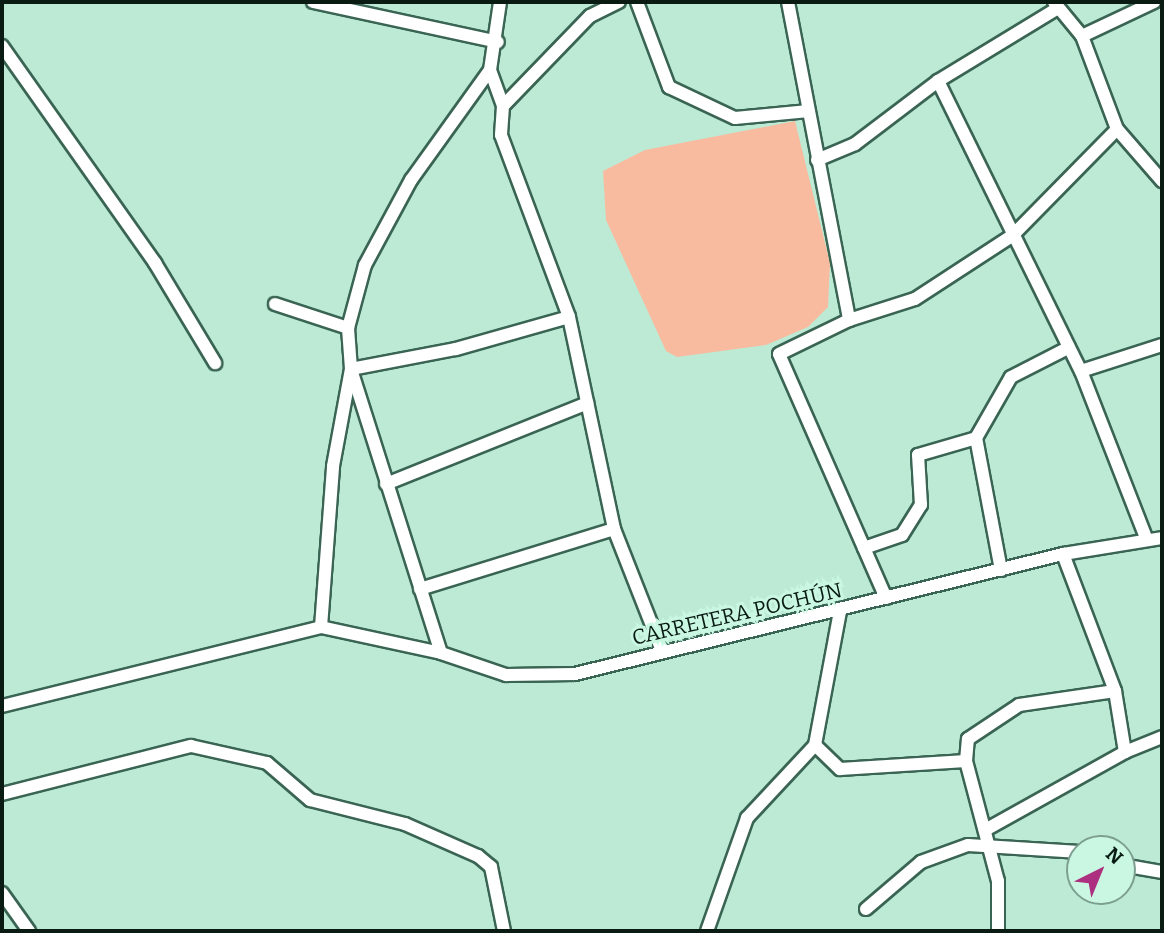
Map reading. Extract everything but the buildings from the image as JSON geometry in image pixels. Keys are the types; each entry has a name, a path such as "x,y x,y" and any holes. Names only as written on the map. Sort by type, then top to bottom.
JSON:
{"street":[{"path":"313,2 498,42"},
{"path":"441,653 351,369 348,328 365,265 411,180 490,70 498,42 500,2"},
{"path":"503,106 590,16 619,2"},
{"path":"637,2 669,87 735,118 809,111"},
{"path":"788,2 849,320"},
{"path":"1082,36 1154,2"},
{"path":"817,160 855,144 938,81 1056,5 1082,36 1117,129 1162,181"},
{"path":"2,46 155,263 215,363"},
{"path":"490,70 503,106 501,135 569,317 614,528 662,650"},
{"path":"938,81 1080,371 1146,538"},
{"path":"886,598 779,366 779,354 849,320 915,299 1013,235 1117,129"},
{"path":"275,304 348,328"},
{"path":"351,369 456,349 569,317"},
{"path":"1080,371 1162,345"},
{"path":"1001,570 976,438 1011,377 1068,348"},
{"path":"2,706 321,627 333,466 351,369"},
{"path":"386,484 587,403"},
{"path":"864,548 902,535 921,505 918,455 976,438"},
{"path":"420,589 614,528"},
{"name":"CARRETERA POCHÚN","path":"321,627 441,653 506,675 575,674 662,650 840,611 1063,554 1146,538 1162,538"},
{"path":"1063,554 1115,691 1125,752"},
{"path":"707,931 747,817 815,745 840,611"},
{"path":"998,931 1002,909 987,836 966,761 968,739 1020,705 1115,691"},
{"path":"866,909 921,862 987,836 1125,752 1162,737"},
{"path":"815,745 840,769 966,761"},
{"path":"2,794 191,746 267,763 310,800 405,824 478,856 491,867 504,931"},
{"path":"987,836 1066,850"},
{"path":"1136,867 1162,872"},
{"path":"2,893 29,931"}],"shaded area":[{"path":"795,121 830,263 828,307 808,327 766,345 677,357 666,351 606,220 603,171 645,150"}]}
